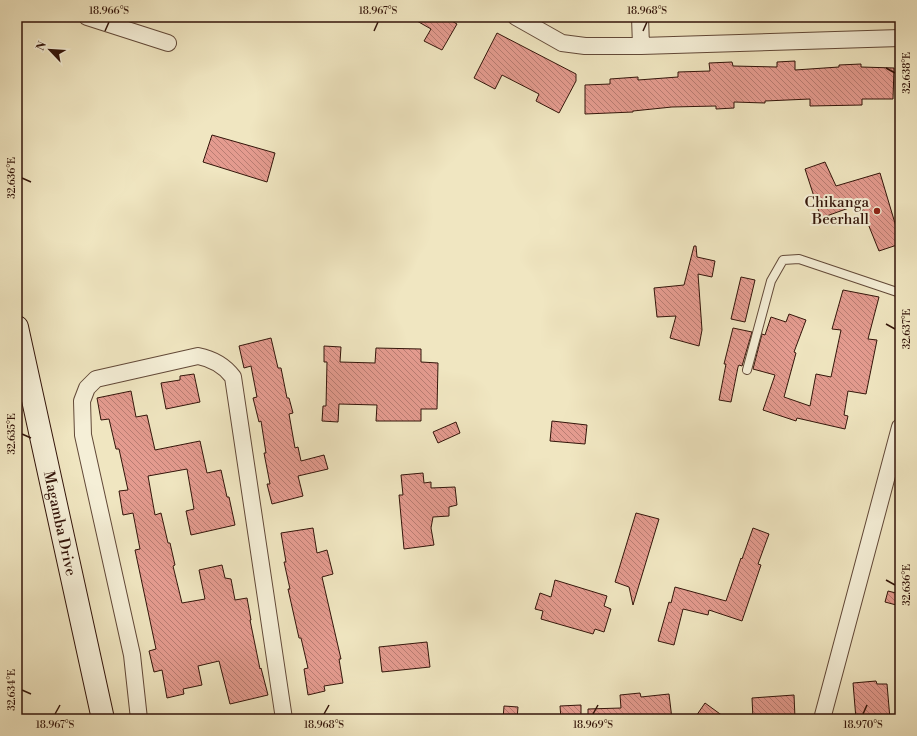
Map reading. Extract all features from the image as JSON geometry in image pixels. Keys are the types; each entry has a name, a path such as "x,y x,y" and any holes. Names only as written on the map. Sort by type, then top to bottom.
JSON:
{"street":[{"path":"87,17 168,43"},
{"path":"516,17 562,43 585,46 641,46 900,38"},
{"path":"640,17 641,46"},
{"name":"Magamba Drive","path":"17,327 100,719"},
{"path":"139,719 132,655 83,435 82,401 87,388 96,379 198,356 208,358 226,368 233,377 284,719"},
{"path":"822,719 897,454 900,427"}],"lane":[{"path":"747,370 771,281 783,260 799,259 900,293"}],"building":[{"path":"410,17 445,17 457,24 442,50 424,41 431,29"},
{"path":"497,33 576,74 576,81 559,113 536,101 539,94 502,75 495,89 474,78"},
{"path":"795,61 795,70 861,64 861,67 894,68 893,99 862,99 862,105 810,106 810,99 765,101 765,103 734,102 734,108 716,109 716,106 672,107 633,112 585,114 585,85 610,84 610,79 638,77 638,80 678,77 678,72 710,71 709,63 732,62 733,66 777,67 777,62"},
{"path":"212,135 275,153 267,182 203,162"},
{"name":"Chikanga Beerhall","path":"825,162 836,186 880,173 900,244 879,251 860,204 821,218 805,169"},
{"path":"694,246 696,246 697,257 715,261 712,277 698,274 702,330 699,346 670,338 676,316 657,317 654,288 684,285"},
{"path":"741,277 755,280 745,322 731,319"},
{"path":"843,290 879,297 868,339 877,340 866,394 848,391 844,415 848,416 845,429 797,418 796,421 763,410 775,375 753,369 762,334 765,335 771,317 786,322 789,314 806,320 794,352 796,353 784,397 810,406 816,374 831,377 841,330 832,329"},
{"path":"733,328 752,332 742,366 739,365 738,367 731,402 719,400 726,364 724,364"},
{"path":"271,338 278,368 281,368 287,398 289,398 293,413 289,414 295,448 298,447 301,461 324,455 328,469 298,476 303,496 272,504 267,484 270,484 264,453 266,453 261,421 259,422 253,398 257,397 251,366 244,368 239,346"},
{"path":"324,346 341,347 340,362 375,363 376,348 421,349 421,362 438,363 437,409 421,409 421,421 376,421 377,405 339,404 338,422 322,421 323,406 326,406 327,362 324,362"},
{"path":"194,374 200,402 166,409 161,383 180,380 180,376"},
{"path":"131,391 136,417 147,415 155,450 200,441 207,473 221,470 235,525 191,535 186,511 194,509 187,469 148,476 155,515 161,513 168,543 170,543 175,565 173,566 182,603 205,599 199,570 222,565 225,578 231,579 235,600 247,598 260,669 261,668 268,695 230,704 219,661 198,666 202,685 183,689 184,694 167,698 162,670 154,672 149,651 156,649 135,550 140,549 133,513 123,515 119,491 128,490 119,449 116,449 109,419 101,420 97,398"},
{"path":"552,421 587,425 585,444 550,441"},
{"path":"456,422 460,433 438,443 433,432"},
{"path":"423,473 424,483 431,482 431,488 455,487 457,505 449,507 449,516 433,517 431,528 434,545 404,549 399,495 403,495 401,475"},
{"path":"636,513 659,519 633,605 629,587 615,582"},
{"path":"313,528 317,553 327,550 333,574 322,577 341,659 339,659 343,683 324,686 325,691 308,695 304,669 308,668 301,638 299,638 288,589 290,589 284,562 286,562 281,533"},
{"path":"753,528 769,534 758,564 761,565 742,621 709,610 708,615 683,609 674,645 658,641 669,602 671,603 675,587 726,601"},
{"path":"555,580 607,596 604,606 611,609 604,632 595,629 593,634 541,619 543,611 535,609 540,593 551,597"},
{"path":"888,591 900,594 900,606 885,602"},
{"path":"427,642 430,667 382,672 379,647"},
{"path":"876,681 877,684 887,684 890,719 856,719 853,683"},
{"path":"640,693 641,697 669,694 672,719 588,719 588,709 621,708 620,695"},
{"path":"794,695 795,718 753,719 752,698"},
{"path":"705,703 727,719 694,719"},
{"path":"581,705 581,719 561,719 560,706"},
{"path":"504,706 518,707 517,719 503,719"}],"place":[{"name":"Chikanga Beerhall","path":"877,211"}]}
